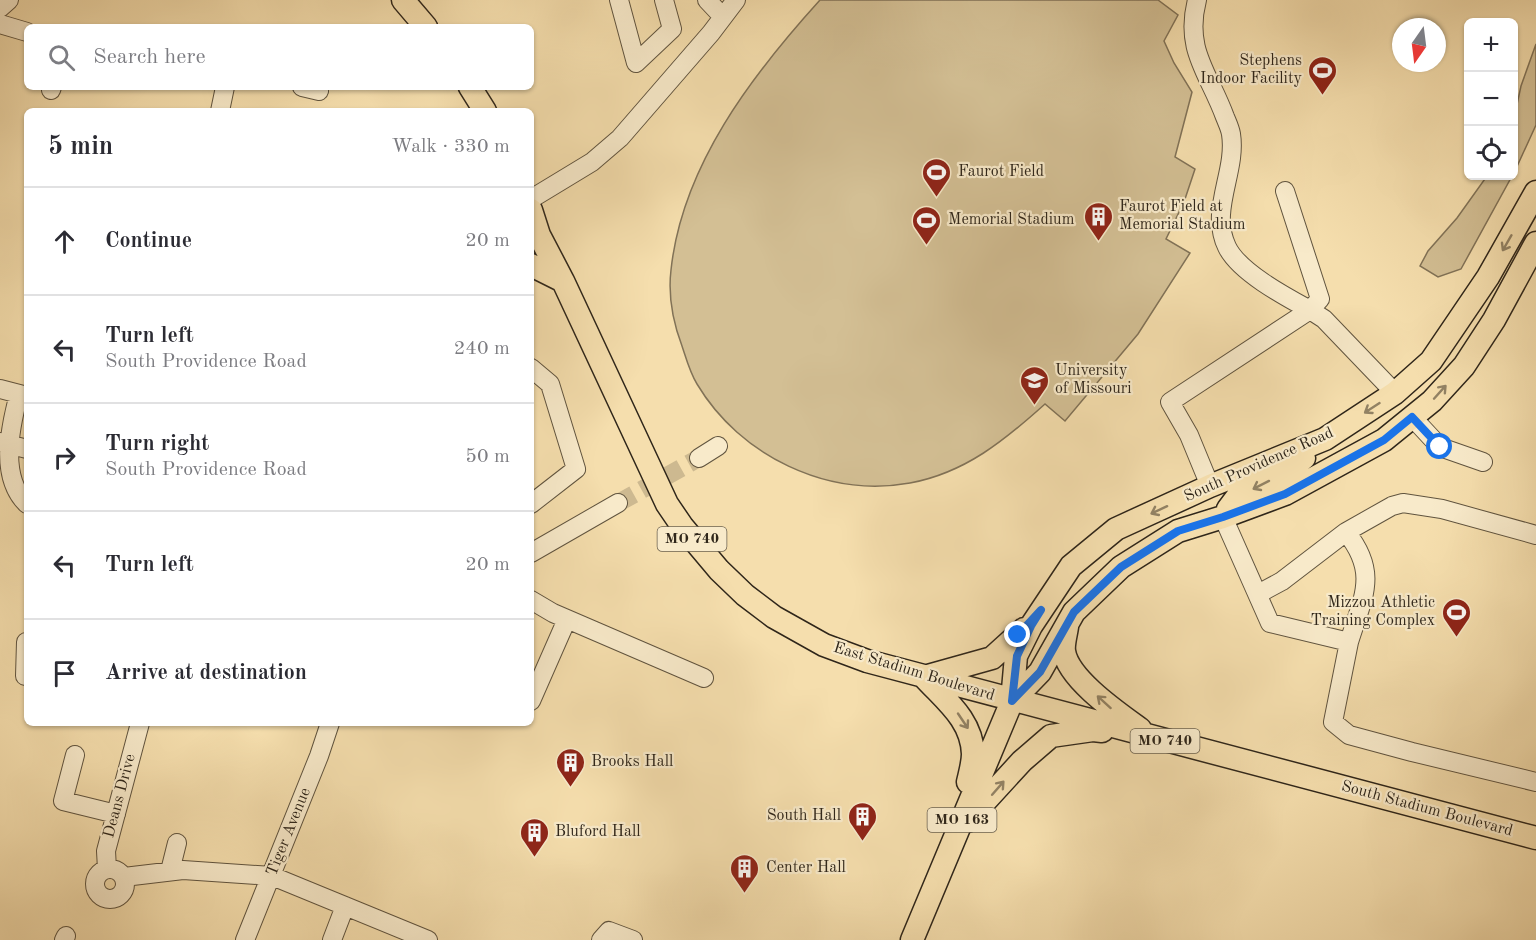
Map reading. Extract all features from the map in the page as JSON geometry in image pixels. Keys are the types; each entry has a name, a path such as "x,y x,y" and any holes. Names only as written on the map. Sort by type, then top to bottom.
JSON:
{"main road":[{"path":"403,0 423,24"},
{"path":"472,90 483,108"},
{"name":"South Providence Road","path":"913,939 1012,701 1017,656 1031,626 1071,566 1116,529 1210,486 1325,439 1395,393 1431,361 1488,277 1536,192"},
{"name":"East Stadium Boulevard","path":"534,219 539,235 563,281 667,504 698,548 712,563 745,595 774,617 824,645 867,662 1317,780"},
{"name":"South Providence Road","path":"1012,701 1040,672 1074,612 1121,567 1178,531 1285,494 1384,440 1432,401 1464,366 1494,320 1536,243"},
{"path":"534,266 563,281"},
{"path":"1223,517 1238,497 1292,468 1325,439"},
{"path":"958,830 973,756 971,736 965,721 924,677 992,658 1041,610"},
{"path":"1067,624 1064,652 1078,679 1112,709 1150,737"},
{"path":"958,830 1022,761 1051,736 1093,730 1150,737"},
{"name":"South Stadium Boulevard","path":"1317,780 1536,838"}],"street":[{"path":"0,8 9,0"},
{"path":"619,0 636,63 672,29 664,0"},
{"path":"707,0 723,17"},
{"path":"534,197 592,162 614,145 736,0"},
{"path":"1197,0 1193,17 1194,42 1201,68 1220,104 1231,134 1230,164 1220,224 1227,248 1239,262 1270,288 1324,319 1395,393"},
{"path":"0,24 24,31"},
{"path":"221,108 224,90"},
{"path":"1210,486 1189,435 1170,402 1310,310 1320,298 1285,191"},
{"path":"534,371 550,384 576,469 534,502"},
{"path":"0,389 23,395 3,443 2,459 3,473 14,494 24,502"},
{"path":"1412,417 1440,447 1483,462"},
{"path":"3,443 24,448"},
{"path":"699,458 718,446"},
{"path":"534,551 618,503"},
{"path":"1258,594 1282,581 1346,532 1392,506 1403,503 1442,509 1536,535"},
{"path":"1223,517 1270,623 1349,642"},
{"path":"1346,532 1358,547 1366,568 1365,591 1349,642 1333,722 1349,735 1536,782"},
{"path":"534,602 567,619 704,678"},
{"path":"534,694 567,619"},
{"name":"Deans Drive","path":"107,869 106,850 139,726"},
{"name":"Tiger Avenue","path":"245,940 329,726"},
{"path":"75,755 63,801 116,814"},
{"path":"170,871 177,843"},
{"path":"107,869 116,869 124,877 126,886 122,895 113,899 103,898 96,891 95,881 101,872 107,869"},
{"path":"124,877 183,870 272,876 428,940"},
{"path":"332,940 345,906"},
{"path":"601,940 609,931 633,940"}],"shaded area":[{"name":"Memorial Stadium","path":"820,0 1158,0 1178,15 1164,41 1174,63 1192,92 1175,157 1195,169 1184,202 1166,239 1190,253 1138,334 1065,421 1045,404 999,442 966,463 949,472 910,483 879,486 848,484 817,477 788,466 761,451 715,410 697,384 688,365 674,318 670,279 678,232 689,194 705,159 724,124 746,91"},
{"path":"1536,44 1536,125 1518,164 1518,100"},
{"path":"1484,180 1510,180 1461,269 1438,277 1420,266 1428,251 1457,218"}],"tunnel":[{"path":"618,503 699,458"}],"place":[{"name":"Stephens Indoor Facility","path":"1323,96"},
{"name":"Faurot Field","path":"937,198"},
{"name":"Faurot Field at Memorial Stadium","path":"1098,242"},
{"name":"Memorial Stadium","path":"927,246"},
{"name":"University of Missouri","path":"1034,406"},
{"name":"Mizzou Athletic Training Complex","path":"1456,638"},
{"name":"Brooks Hall","path":"570,788"},
{"name":"South Hall","path":"862,842"},
{"name":"Bluford Hall","path":"534,858"},
{"name":"Center Hall","path":"745,894"}],"route":[{"path":"1018,635 1041,610 1017,656 1012,701 1040,672 1074,612 1121,567 1178,531 1285,494 1384,440 1412,417 1440,447"}]}
